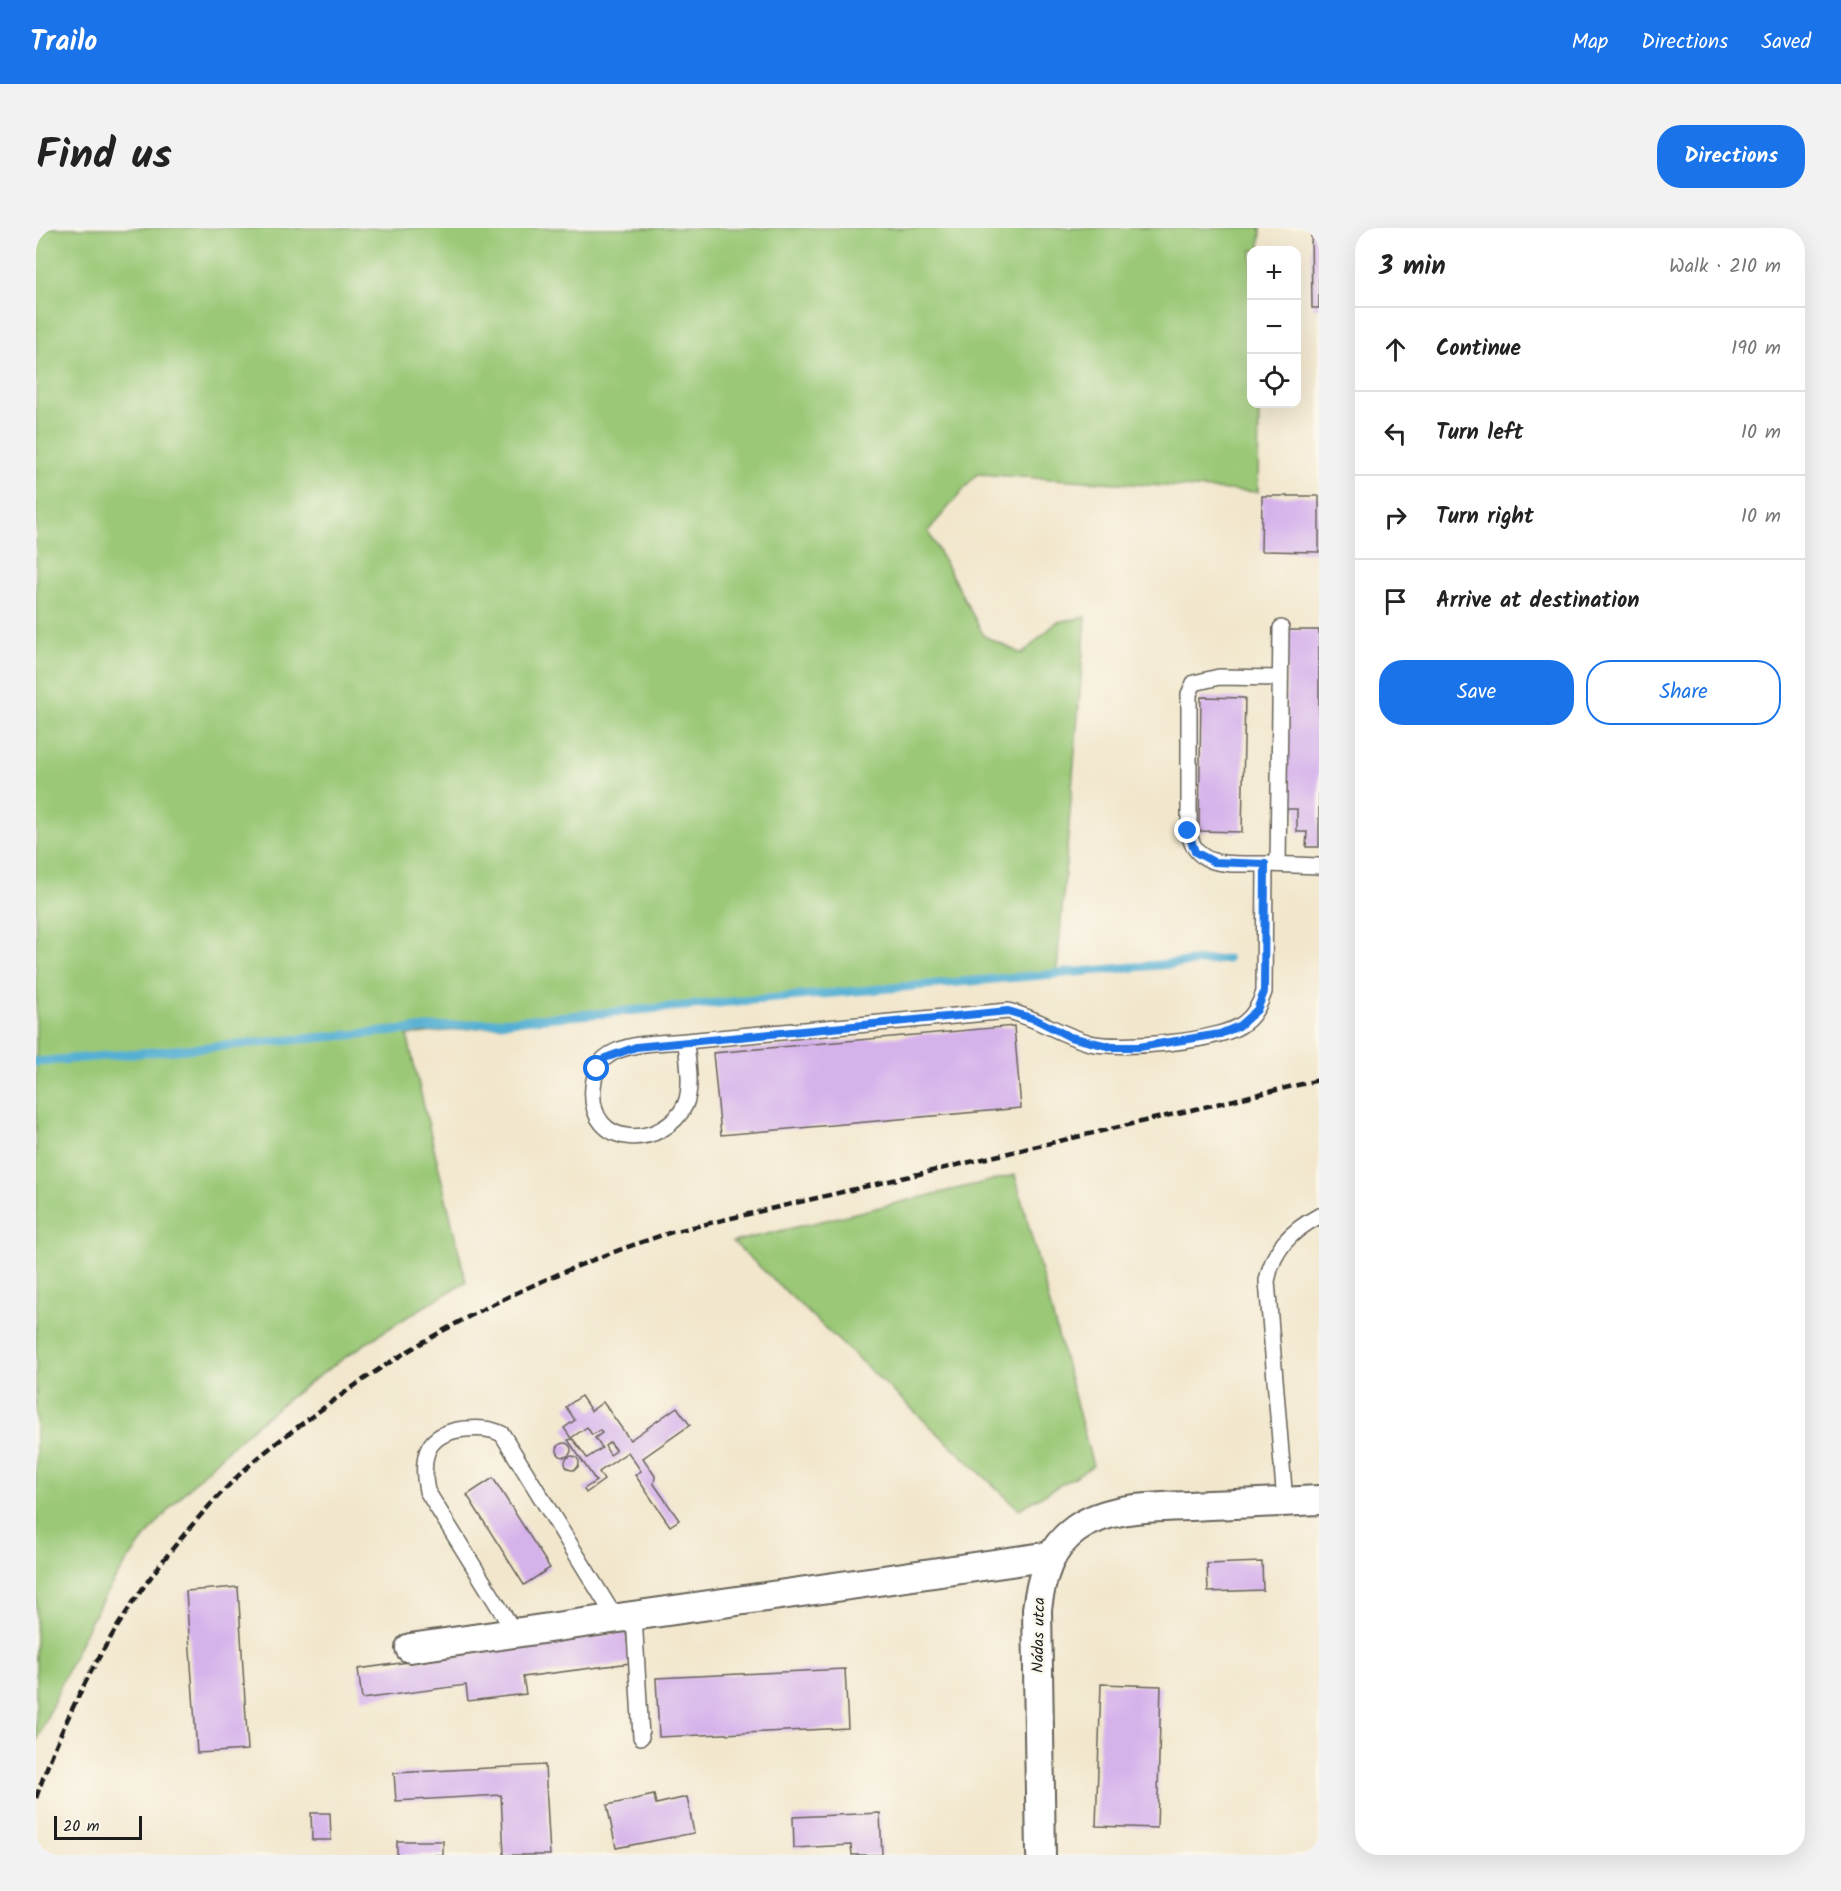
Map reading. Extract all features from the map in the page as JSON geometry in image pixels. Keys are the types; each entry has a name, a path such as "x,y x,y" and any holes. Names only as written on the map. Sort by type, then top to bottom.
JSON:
{"street":[{"name":"Nádas utca","path":"1041,1855 1037,1609 1042,1581 1051,1556 1077,1529 1121,1512 1319,1500"},
{"path":"410,1648 1051,1556"}],"lane":[{"path":"686,1041 687,1090 685,1104 676,1118 644,1136 629,1137 603,1127 595,1115 592,1099 597,1069 605,1058 636,1047 686,1041 1008,1011 1035,1019 1070,1037 1112,1047 1139,1047 1231,1031 1253,1015 1264,992 1281,628"},
{"path":"1280,678 1219,677 1197,681 1191,686 1188,703 1188,831 1195,852 1214,862 1319,866"},
{"path":"1285,1502 1267,1281 1276,1251 1289,1236 1319,1216"},
{"path":"515,1633 427,1491 424,1464 426,1455 431,1444 452,1431 491,1429 502,1434 625,1617 641,1737"}],"green space":[{"path":"36,228 1261,228 1260,246 1247,246 1247,408 1259,408 1258,492 977,474 928,531 984,636 1022,654 1057,622 1086,617 1057,970 407,1035 466,1282 367,1342 319,1375 229,1448 188,1489 150,1532 103,1598 72,1660 36,1743"},
{"path":"1015,1175 1093,1466 1019,1509 733,1242"}],"building":[{"path":"1311,228 1319,228 1319,308 1312,308"},
{"path":"1262,496 1319,496 1319,552 1261,551"},
{"path":"1287,630 1319,630 1319,847 1306,847 1307,832 1297,832 1297,809 1286,809"},
{"path":"1201,697 1245,698 1242,832 1199,831"},
{"path":"1014,1026 1021,1108 721,1135 713,1053"},
{"path":"581,1396 591,1411 603,1402 630,1440 677,1407 690,1425 643,1458 655,1476 654,1484 679,1520 670,1526 635,1475 641,1471 628,1452 599,1472 604,1480 586,1493 584,1489 596,1481 568,1440 573,1439 587,1458 602,1448 595,1438 602,1433 600,1430 592,1435 587,1427 571,1438 564,1428 575,1420 566,1407","holes":["610,1442 616,1451 610,1455 605,1446"]},
{"path":"564,1443 569,1445 571,1450 569,1455 564,1457 559,1455 557,1450 559,1445"},
{"path":"572,1456 577,1458 579,1463 577,1468 572,1470 567,1468 565,1463 567,1458"},
{"path":"493,1478 550,1568 524,1585 467,1495"},
{"path":"1262,1562 1263,1590 1208,1592 1207,1564"},
{"path":"238,1587 248,1750 197,1753 186,1591"},
{"path":"626,1632 630,1663 523,1677 526,1694 468,1701 466,1685 362,1699 358,1669"},
{"path":"845,1669 848,1728 659,1737 656,1678"},
{"path":"1101,1684 1161,1686 1157,1828 1096,1826"},
{"path":"545,1765 550,1855 504,1855 501,1795 396,1801 394,1773"},
{"path":"654,1795 656,1804 687,1797 694,1833 616,1848 607,1805"},
{"path":"311,1813 330,1813 331,1840 312,1840"},
{"path":"880,1813 882,1855 852,1855 851,1845 794,1848 793,1817"},
{"path":"397,1841 443,1841 443,1855 397,1855"}],"waterway":[{"path":"36,1062 1227,959"}],"railway":[{"path":"36,1798 71,1712 115,1630 141,1591 198,1518 240,1474 284,1437 359,1383 444,1330 578,1266 672,1232 1319,1080"}],"route":[{"path":"597,1069 605,1058 616,1052 636,1047 1008,1011 1035,1019 1070,1037 1112,1047 1139,1047 1231,1031 1253,1015 1264,992 1265,864 1214,862 1206,859 1195,852 1188,831"}]}
